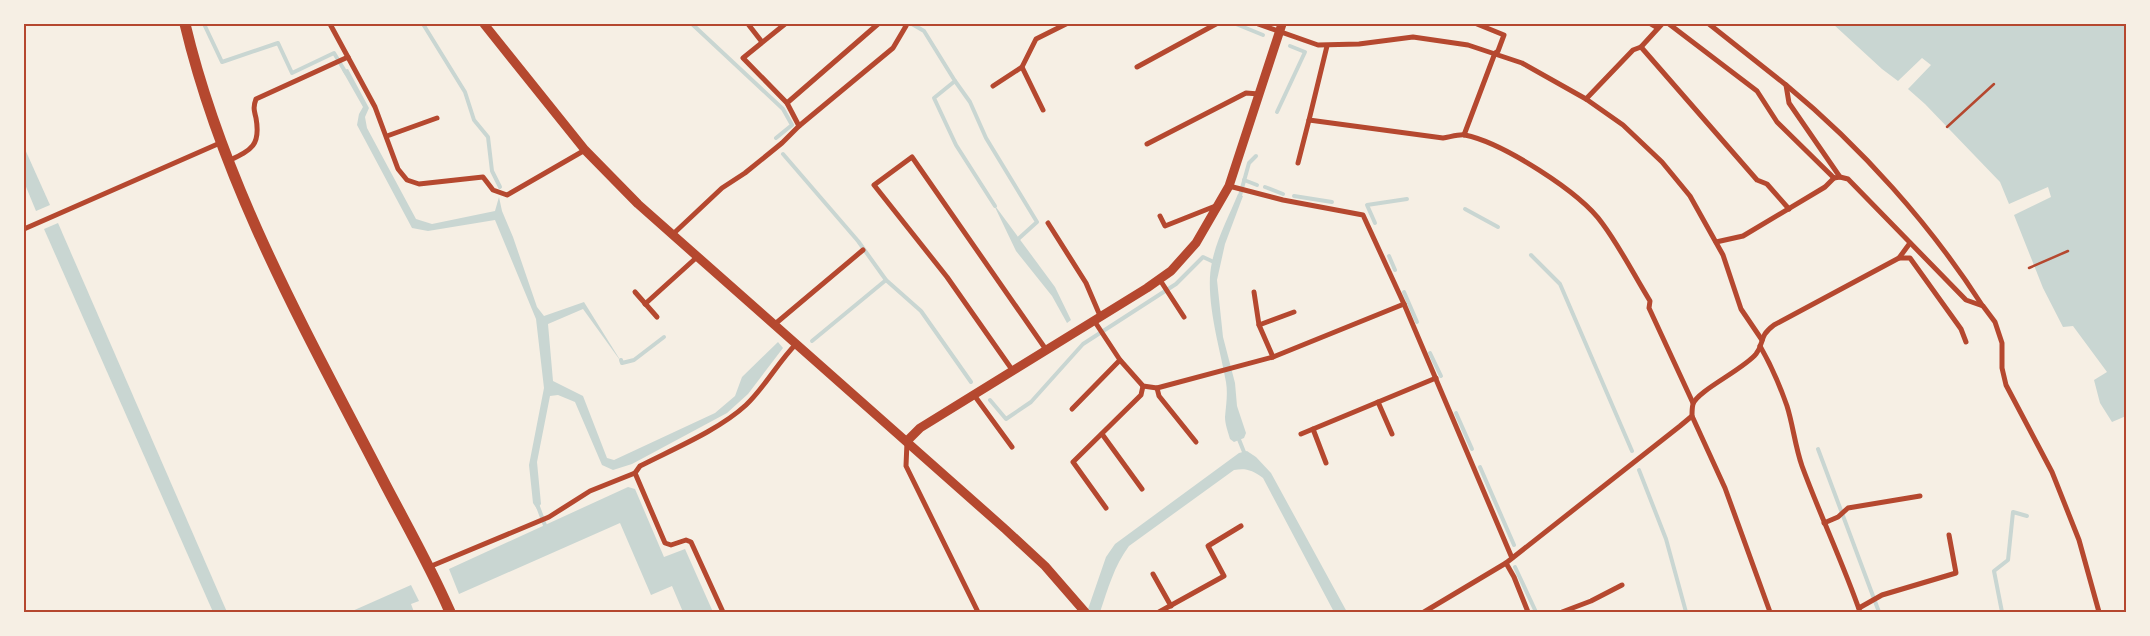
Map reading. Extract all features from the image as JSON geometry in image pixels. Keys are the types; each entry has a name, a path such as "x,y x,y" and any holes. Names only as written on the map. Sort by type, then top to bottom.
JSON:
{"highway":[{"path":"184,24 220,143 251,218 291,302 448,608"}],"street":[{"path":"330,24 375,107 398,169 407,180 419,184 483,177 493,190 507,195 585,150"},
{"path":"484,24 585,150 672,235 797,343 1038,560 1084,611"},
{"path":"748,24 762,42"},
{"path":"785,24 742,58 787,103 798,126"},
{"path":"787,103 878,24"},
{"path":"672,235 722,188 745,173 782,143 798,126 893,48 906,26 904,24"},
{"path":"993,86 1022,67 1036,39 1066,24"},
{"path":"1137,67 1216,24"},
{"path":"1258,24 1281,28 1318,45 1327,46 1413,37 1468,44 1522,63 1586,99 1622,125 1662,162 1690,196 1716,242 1741,309 1762,340"},
{"path":"1464,135 1504,35 1477,24"},
{"path":"1586,99 1633,50 1641,47 1660,26 1651,24"},
{"path":"1669,24 1757,91 1777,122 1837,178 1848,179 1966,300 1982,306"},
{"path":"1709,24 1742,47 1845,139 1916,214 1959,269 1994,322 2002,343 2002,368 2006,385 2052,472 2078,540 2099,612"},
{"path":"978,612 906,466 907,441 920,428 1047,350 1099,323 1162,284 1196,243 1219,205 1233,187 1281,28"},
{"path":"1298,163 1327,46"},
{"path":"1641,47 1757,180 1767,184 1789,209"},
{"path":"227,161 253,147 257,140 258,130 253,107 256,99 348,57"},
{"path":"1022,67 1043,110"},
{"path":"1786,85 1789,103 1837,178"},
{"path":"1147,144 1246,93 1260,94"},
{"path":"387,136 437,118"},
{"path":"1309,120 1443,138 1464,135 1510,154 1555,180 1580,200 1602,222 1650,301 1649,308 1693,404 1692,416 1725,488 1770,612"},
{"path":"24,229 220,143"},
{"path":"1013,371 947,277 874,185 912,156 1047,350"},
{"path":"1716,242 1743,236 1837,178"},
{"path":"1233,187 1283,200 1364,215 1436,378 1512,558"},
{"path":"1160,216 1166,226 1219,205"},
{"path":"1048,223 1086,283 1105,337 1120,360 1143,386 1156,388 1236,369 1273,357 1404,304"},
{"path":"1693,404 1698,397 1739,370 1756,354 1764,333 1774,325 1899,258 1910,243"},
{"path":"775,324 862,250"},
{"path":"646,304 697,257"},
{"path":"1899,258 1910,258 1961,329 1966,342"},
{"path":"1162,284 1184,318"},
{"path":"635,292 658,317"},
{"path":"1254,292 1259,324 1273,357"},
{"path":"1259,324 1294,312"},
{"path":"428,567 549,517 590,491 635,473 640,466 728,419 754,397 782,358 797,343"},
{"path":"1760,346 1787,406 1801,463 1860,610 1876,599 1956,573 1949,535"},
{"path":"1072,409 1120,360"},
{"path":"1301,434 1436,378"},
{"path":"1106,508 1073,462 1140,395 1143,386"},
{"path":"1156,388 1160,396 1196,442"},
{"path":"974,395 1012,447"},
{"path":"1378,402 1392,434"},
{"path":"1424,612 1506,563 1619,476 1692,416"},
{"path":"1313,429 1326,463"},
{"path":"1102,434 1142,488"},
{"path":"635,473 665,543 671,545 686,540 691,542 723,612"},
{"path":"1824,522 1838,517 1848,508 1920,496"},
{"path":"1159,612 1224,576 1208,546 1241,526"},
{"path":"1506,563 1514,577 1528,612"},
{"path":"1153,574 1171,606"},
{"path":"1562,612 1591,601 1622,585"}],"path":[{"path":"1947,127 1994,84"},
{"path":"2029,268 2068,251"}],"shaded area":[{"path":"1833,24 2126,24 2126,416 2112,422 2100,403 2094,380 2107,372 2073,326 2063,327 2043,288 2014,215 2051,197 2048,187 2009,204 2000,182 1925,104 1908,89 1931,65 1922,58 1898,81 1882,69"},
{"path":"348,69 369,108 365,117 367,128 416,219 432,224 495,211 499,197 502,211 537,307 544,316 584,302 622,363 583,309 548,324 553,381 583,396 607,458 614,460 715,413 735,396 742,377 778,342 783,348 748,394 727,413 632,464 613,470 602,465 575,402 558,395 550,396 537,462 541,504 537,509 533,503 529,465 544,388 536,319 495,220 428,231 412,228 357,125 359,114 363,107 342,70"},
{"path":"24,147 50,205 36,211 24,182"},
{"path":"1238,194 1243,196 1225,244 1217,280 1223,337 1235,383 1237,406 1246,433 1244,438 1234,442 1230,439 1225,417 1227,386 1211,306 1210,276 1217,244"},
{"path":"993,203 1055,287 1071,320 1067,323 1052,296 1016,251"},
{"path":"58,223 227,612 213,612 44,229"},
{"path":"1247,451 1256,457 1271,473 1347,612 1334,612 1263,478 1252,471 1242,469 1234,470 1129,546 1115,570 1100,612 1087,612 1106,557 1115,544 1239,453"},
{"path":"628,487 635,489 664,557 685,549 713,612 683,612 672,586 651,595 620,523 459,594 449,569"},
{"path":"411,585 419,601 411,604 414,612 350,612"}],"waterway":[{"path":"204,24 222,62 278,43 292,73 334,53 346,73"},
{"path":"423,24 465,92 474,120 488,137 492,171 500,187"},
{"path":"692,24 783,109 792,125 776,138"},
{"path":"912,24 924,31 955,81 934,98 956,145 995,206"},
{"path":"1236,24 1263,35"},
{"path":"1277,112 1305,52 1290,46"},
{"path":"955,81 970,102 986,138 1037,222 1016,241"},
{"path":"783,154 858,241 886,280 921,311 971,382"},
{"path":"1239,199 1249,163 1256,156"},
{"path":"1244,180 1257,185"},
{"path":"1265,187 1283,194"},
{"path":"1294,196 1332,202"},
{"path":"1375,223 1367,205 1407,199"},
{"path":"1465,209 1498,227"},
{"path":"1531,255 1560,284 1632,451"},
{"path":"1389,256 1395,270"},
{"path":"990,400 1006,419 1031,402 1083,344 1176,284 1203,257 1216,263"},
{"path":"812,341 886,280"},
{"path":"1404,292 1417,322"},
{"path":"621,360 622,363 634,360 664,337"},
{"path":"1430,353 1441,376"},
{"path":"1456,413 1472,449"},
{"path":"1238,437 1244,452 1243,456"},
{"path":"1818,449 1879,612"},
{"path":"1480,467 1514,545"},
{"path":"1639,470 1666,539 1686,612"},
{"path":"537,504 546,528"},
{"path":"2002,612 1994,571 2008,560 2013,512 2027,516"},
{"path":"1515,567 1536,612"}]}
